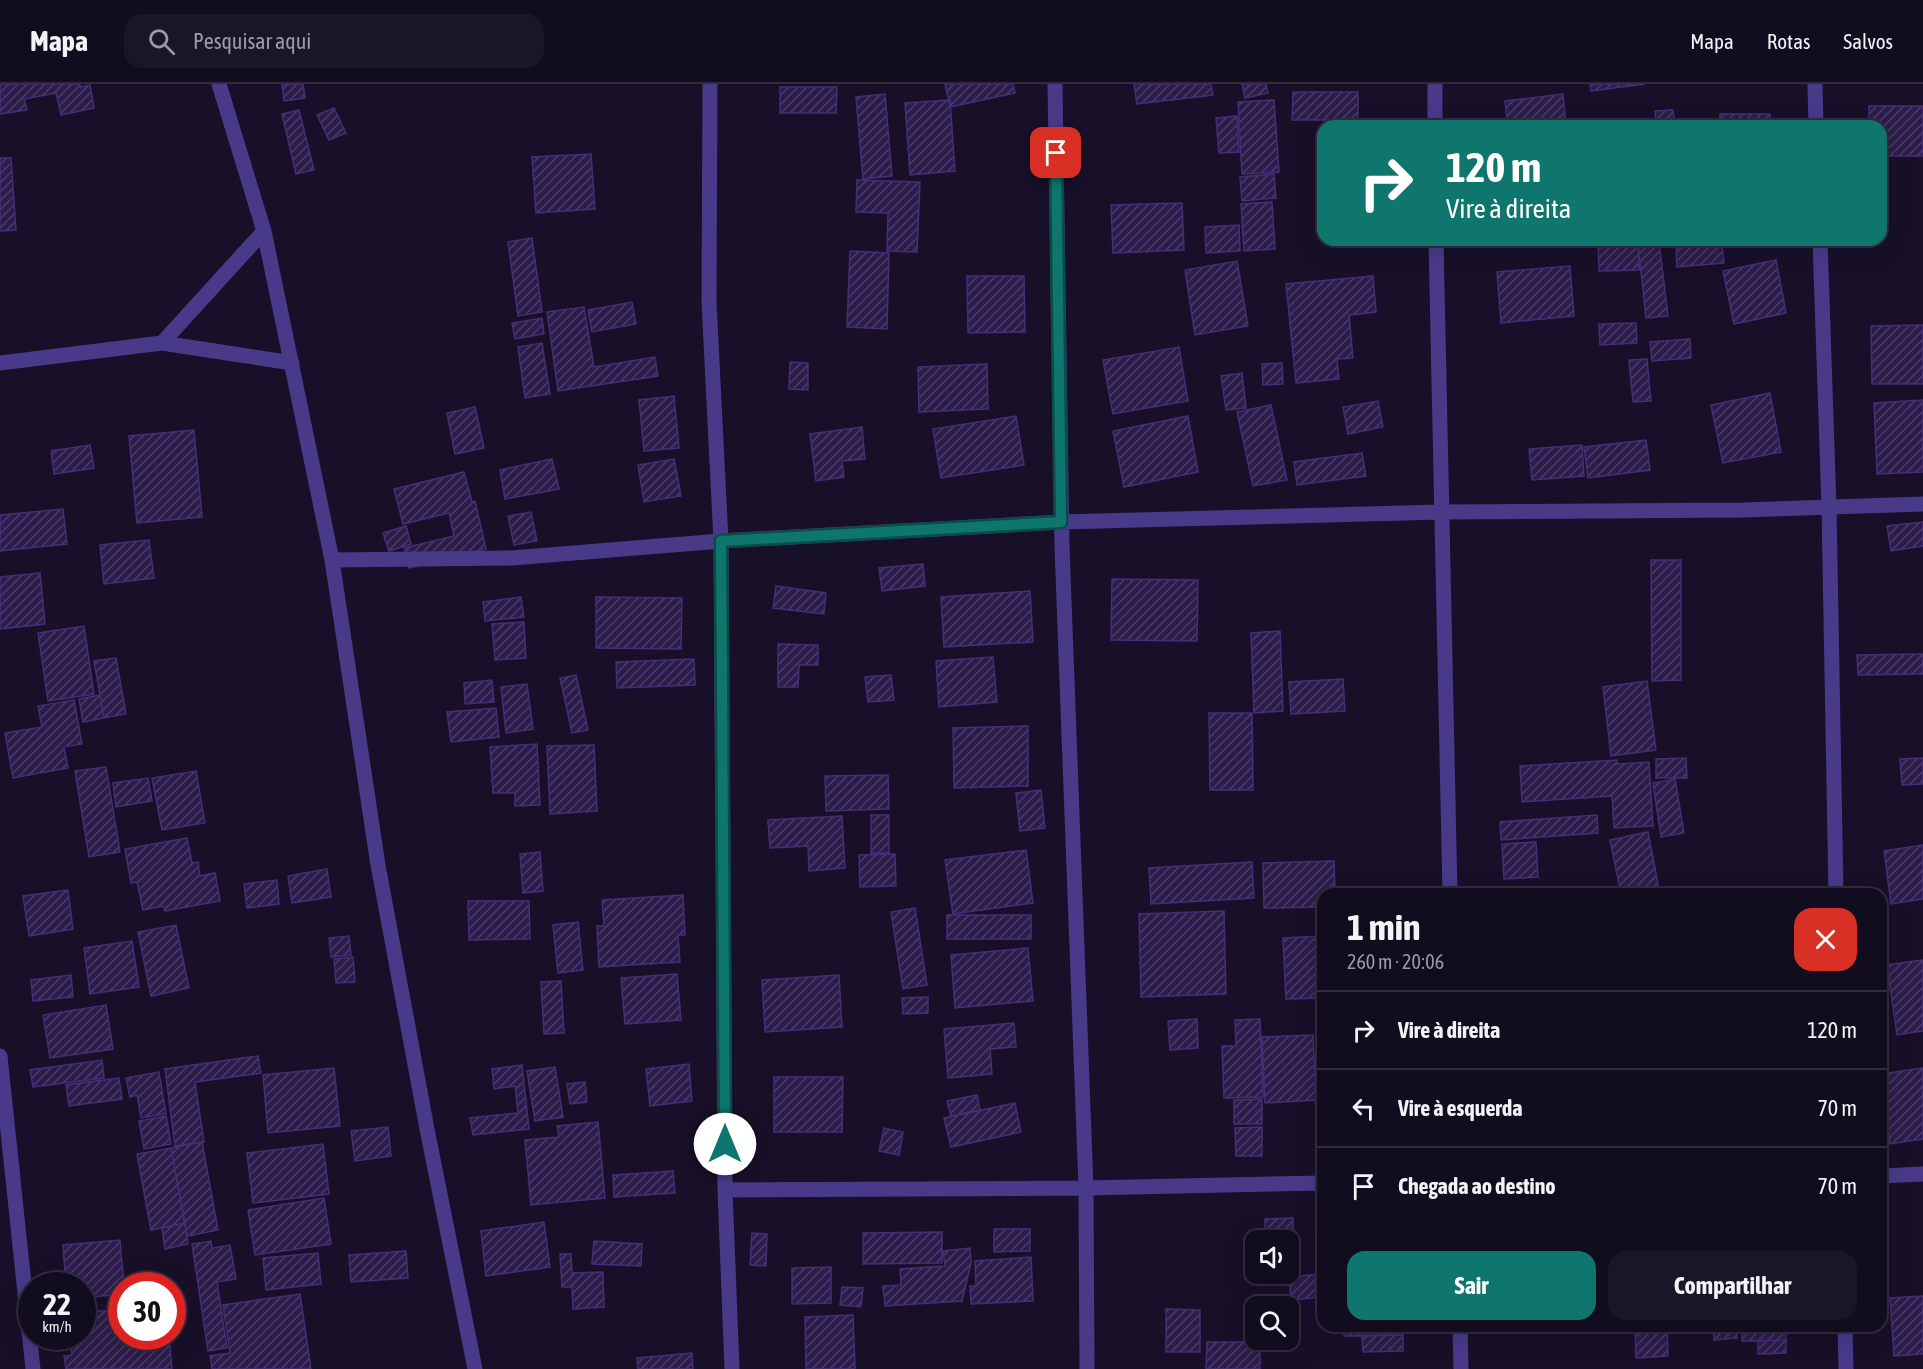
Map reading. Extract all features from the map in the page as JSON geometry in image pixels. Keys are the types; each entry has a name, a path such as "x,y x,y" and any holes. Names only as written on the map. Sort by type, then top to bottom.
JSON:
{"street":[{"path":"219,84 264,231 332,560 378,866 427,1130 475,1369"},
{"path":"710,84 709,302 721,541 725,1190 732,1369"},
{"path":"1055,84 1061,522 1086,1188 1087,1369"},
{"path":"1435,84 1435,120"},
{"path":"1815,84 1816,120"},
{"path":"162,343 264,231"},
{"path":"1436,246 1450,888"},
{"path":"1820,246 1829,507 1836,888"},
{"path":"0,363 162,343 292,363"},
{"path":"332,560 512,558 721,541 1061,522 1442,512 1923,504"},
{"path":"0,1056 33,1369"},
{"path":"1887,1176 1923,1174"},
{"path":"725,1190 1086,1188 1317,1183"},
{"path":"1460,1332 1461,1369"},
{"path":"1845,1332 1846,1369"}],"building":[{"path":"0,84 80,84 81,87 90,85 94,108 61,115 56,93 24,99 27,110 0,114"},
{"path":"282,84 303,84 305,98 284,101"},
{"path":"945,84 1013,84 1015,93 950,107"},
{"path":"1134,84 1211,84 1213,95 1137,104"},
{"path":"1242,84 1266,84 1268,93 1245,98"},
{"path":"1590,84 1645,84 1591,91"},
{"path":"780,87 837,87 836,113 780,113"},
{"path":"1293,92 1358,92 1358,120 1292,120"},
{"path":"885,94 892,176 863,179 856,97"},
{"path":"1563,94 1565,120 1507,120 1505,101"},
{"path":"950,100 955,171 910,175 905,103"},
{"path":"1274,100 1279,172 1242,174 1238,102"},
{"path":"1869,106 1923,106 1923,156 1887,156 1887,120 1869,120"},
{"path":"334,108 346,133 329,140 317,115"},
{"path":"299,110 314,170 296,174 282,114"},
{"path":"1673,110 1674,120 1656,120 1655,111"},
{"path":"1720,114 1770,114 1770,120 1720,120"},
{"path":"1237,116 1239,152 1219,153 1216,118"},
{"path":"591,154 595,209 536,213 532,157"},
{"path":"0,158 11,158 16,230 0,231"},
{"path":"1274,174 1276,198 1242,201 1240,177"},
{"path":"857,180 920,182 917,252 887,251 888,213 856,212"},
{"path":"1272,202 1275,249 1244,251 1241,204"},
{"path":"1182,203 1184,250 1113,253 1111,205"},
{"path":"1239,225 1240,251 1206,253 1205,227"},
{"path":"532,238 542,312 518,316 508,242"},
{"path":"1598,246 1638,246 1639,270 1599,271"},
{"path":"1638,246 1659,246 1668,316 1646,318"},
{"path":"1722,246 1724,263 1677,267 1676,248"},
{"path":"850,251 889,253 887,329 847,327"},
{"path":"1776,260 1786,313 1734,324 1723,271"},
{"path":"1237,261 1248,326 1195,335 1185,270"},
{"path":"1570,266 1574,316 1501,323 1497,272"},
{"path":"967,276 1024,276 1025,332 968,333"},
{"path":"1373,276 1376,312 1349,315 1353,358 1337,359 1339,379 1296,383 1286,284"},
{"path":"632,302 636,324 592,332 588,310"},
{"path":"584,307 594,367 655,357 658,376 558,391 547,312"},
{"path":"542,318 544,334 515,339 512,323"},
{"path":"1636,323 1637,343 1600,345 1599,324"},
{"path":"1923,325 1923,384 1872,384 1871,326"},
{"path":"1690,339 1691,358 1652,361 1650,342"},
{"path":"542,343 550,394 525,398 518,347"},
{"path":"1179,347 1188,401 1113,414 1103,360"},
{"path":"1647,359 1651,401 1633,402 1629,360"},
{"path":"790,362 808,363 808,390 789,389"},
{"path":"1282,363 1283,384 1263,385 1262,364"},
{"path":"987,364 988,409 919,412 918,367"},
{"path":"1242,373 1246,408 1226,410 1221,376"},
{"path":"1770,393 1781,452 1723,463 1711,405"},
{"path":"674,396 679,448 644,451 639,400"},
{"path":"1923,400 1923,472 1877,474 1874,403"},
{"path":"1378,401 1383,427 1348,434 1343,407"},
{"path":"1271,405 1287,480 1253,486 1237,412"},
{"path":"475,407 484,448 455,454 447,413"},
{"path":"1016,416 1024,465 941,478 933,429"},
{"path":"1188,416 1198,472 1124,487 1113,431"},
{"path":"862,427 865,459 842,461 844,477 816,481 810,434"},
{"path":"194,430 202,517 137,523 129,436"},
{"path":"1646,440 1650,470 1588,478 1584,447"},
{"path":"90,445 94,468 54,474 51,451"},
{"path":"1582,445 1584,476 1532,480 1529,449"},
{"path":"1362,453 1366,476 1297,485 1294,462"},
{"path":"552,459 559,489 505,499 500,470"},
{"path":"674,459 681,496 644,502 638,465"},
{"path":"464,472 472,502 475,501 486,549 409,568 404,548 454,536 449,513 403,524 394,489"},
{"path":"63,509 67,544 0,551 0,515"},
{"path":"531,512 537,541 514,545 508,516"},
{"path":"1923,522 1923,546 1891,551 1887,526"},
{"path":"406,526 411,544 389,551 383,533"},
{"path":"149,540 154,578 104,584 100,545"},
{"path":"1651,560 1681,560 1681,680 1652,681"},
{"path":"923,564 925,586 882,591 879,568"},
{"path":"40,573 45,624 0,629 0,577"},
{"path":"1112,579 1198,580 1197,641 1111,640"},
{"path":"776,586 826,593 824,614 773,608"},
{"path":"1030,591 1033,642 944,647 941,597"},
{"path":"521,597 524,617 485,621 483,602"},
{"path":"596,597 682,598 681,649 596,648"},
{"path":"524,622 526,658 495,660 492,624"},
{"path":"84,626 94,694 48,701 38,633"},
{"path":"1280,631 1283,711 1254,713 1251,633"},
{"path":"778,644 818,645 818,665 799,665 798,687 778,687"},
{"path":"1923,654 1923,674 1858,675 1857,655"},
{"path":"993,657 997,702 939,707 936,661"},
{"path":"116,658 126,714 104,718 94,661"},
{"path":"694,659 695,685 617,688 616,662"},
{"path":"576,675 588,730 572,733 560,678"},
{"path":"891,675 894,700 868,702 865,677"},
{"path":"1343,679 1345,711 1291,714 1289,682"},
{"path":"492,680 494,702 465,704 464,683"},
{"path":"1647,681 1656,750 1611,756 1603,687"},
{"path":"527,684 533,729 506,733 501,687"},
{"path":"100,695 104,718 83,722 79,699"},
{"path":"74,700 82,744 64,747 68,768 13,778 5,733 42,727 38,706"},
{"path":"496,708 499,737 451,742 447,712"},
{"path":"1209,713 1252,713 1253,790 1210,790"},
{"path":"1028,726 1028,786 954,788 953,728"},
{"path":"537,744 540,805 515,806 515,793 493,793 490,747"},
{"path":"594,745 597,811 550,814 547,746"},
{"path":"1686,758 1687,778 1656,778 1656,759"},
{"path":"1923,758 1923,784 1902,785 1900,759"},
{"path":"1617,760 1617,764 1649,762 1653,826 1614,828 1612,796 1522,802 1520,766"},
{"path":"106,767 120,852 89,857 75,771"},
{"path":"196,771 205,823 162,830 152,778"},
{"path":"888,775 889,809 826,811 825,776"},
{"path":"148,778 152,801 116,807 113,783"},
{"path":"1675,779 1684,833 1661,837 1653,783"},
{"path":"1041,790 1045,828 1020,831 1016,793"},
{"path":"871,815 889,815 889,853 871,853"},
{"path":"1597,815 1598,833 1501,840 1500,822"},
{"path":"842,816 845,868 809,871 808,846 770,848 768,820"},
{"path":"1648,832 1659,888 1620,888 1610,840"},
{"path":"187,838 192,863 198,862 200,876 215,873 220,901 165,911 163,906 143,910 137,882 131,883 125,849"},
{"path":"1536,842 1538,877 1504,879 1502,844"},
{"path":"1923,845 1923,899 1891,904 1884,851"},
{"path":"1026,850 1033,903 953,914 945,860"},
{"path":"540,852 543,891 523,893 520,854"},
{"path":"895,854 896,886 860,887 859,855"},
{"path":"1334,861 1335,888 1317,888 1317,907 1264,908 1263,863"},
{"path":"1252,862 1254,898 1151,904 1149,868"},
{"path":"327,869 331,897 292,903 288,876"},
{"path":"277,880 279,904 247,908 244,884"},
{"path":"68,890 73,929 29,936 23,896"},
{"path":"683,895 685,935 678,935 680,962 599,967 597,926 604,926 602,900"},
{"path":"468,901 529,901 530,939 469,940"},
{"path":"915,908 927,985 903,989 891,912"},
{"path":"1224,911 1226,994 1141,997 1139,914"},
{"path":"947,915 1031,915 1031,939 947,939"},
{"path":"578,922 583,970 558,973 553,925"},
{"path":"176,925 189,988 151,996 138,932"},
{"path":"349,936 351,955 331,957 329,938"},
{"path":"1317,936 1317,998 1286,999 1283,938"},
{"path":"132,941 139,987 90,994 84,948"},
{"path":"1028,948 1033,1001 955,1008 951,955"},
{"path":"353,957 355,982 336,983 334,959"},
{"path":"1923,960 1923,1031 1897,1035 1887,965"},
{"path":"677,974 681,1020 625,1024 621,978"},
{"path":"71,975 73,997 33,1001 31,980"},
{"path":"839,975 842,1027 765,1032 762,980"},
{"path":"561,981 564,1033 544,1034 541,982"},
{"path":"928,997 928,1013 903,1014 902,998"},
{"path":"106,1005 113,1049 50,1058 43,1015"},
{"path":"1197,1019 1198,1048 1170,1050 1168,1021"},
{"path":"1260,1019 1263,1097 1224,1098 1222,1046 1236,1046 1235,1020"},
{"path":"1014,1023 1016,1047 990,1049 992,1074 948,1078 944,1029"},
{"path":"1313,1035 1316,1100 1265,1103 1262,1037"},
{"path":"258,1056 261,1073 195,1082 204,1142 175,1146 165,1069"},
{"path":"102,1060 104,1078 33,1087 30,1070"},
{"path":"689,1064 692,1101 650,1106 646,1069"},
{"path":"522,1065 529,1129 473,1135 470,1118 518,1113 515,1086 494,1089 492,1069"},
{"path":"555,1067 563,1117 535,1121 527,1071"},
{"path":"334,1068 340,1126 268,1133 263,1075"},
{"path":"1923,1068 1923,1139 1890,1144 1887,1121 1887,1073"},
{"path":"159,1072 166,1114 141,1118 137,1095 130,1097 126,1078"},
{"path":"774,1077 843,1077 842,1132 774,1132"},
{"path":"119,1078 122,1099 69,1106 66,1085"},
{"path":"585,1082 587,1102 570,1104 567,1084"},
{"path":"977,1095 980,1110 951,1116 947,1101"},
{"path":"1262,1099 1262,1124 1234,1124 1234,1100"},
{"path":"1015,1103 1021,1132 951,1147 944,1118"},
{"path":"166,1116 171,1144 144,1149 139,1121"},
{"path":"598,1122 605,1198 531,1205 525,1140 559,1137 557,1126"},
{"path":"388,1127 391,1156 355,1161 351,1131"},
{"path":"1262,1127 1262,1156 1236,1156 1235,1128"},
{"path":"884,1128 903,1132 899,1155 879,1151"},
{"path":"202,1142 218,1230 187,1236 171,1148"},
{"path":"323,1144 329,1194 253,1203 247,1153"},
{"path":"171,1148 185,1223 151,1230 137,1154"},
{"path":"673,1171 675,1193 614,1197 613,1175"},
{"path":"324,1198 331,1244 255,1255 248,1210"},
{"path":"1293,1218 1293,1230 1265,1230 1265,1219"},
{"path":"544,1222 550,1267 486,1276 481,1231"},
{"path":"185,1223 188,1244 165,1249 162,1228"},
{"path":"994,1229 1030,1229 1030,1251 994,1252"},
{"path":"942,1232 942,1263 863,1264 863,1233"},
{"path":"752,1233 767,1234 766,1266 750,1265"},
{"path":"120,1240 123,1272 108,1272 108,1295 96,1297 96,1272 65,1272 63,1245"},
{"path":"211,1241 212,1248 230,1245 236,1279 217,1282 227,1348 208,1351 192,1244"},
{"path":"594,1241 642,1244 641,1266 592,1264"},
{"path":"970,1248 971,1263 962,1301 885,1306 883,1286 901,1285 900,1269 945,1266 943,1251"},
{"path":"406,1251 408,1278 351,1282 349,1255"},
{"path":"318,1253 321,1284 266,1290 263,1258"},
{"path":"560,1254 571,1254 572,1273 603,1272 604,1307 573,1309 572,1287 562,1287"},
{"path":"1031,1257 1033,1301 971,1304 970,1286 976,1286 975,1261"},
{"path":"831,1267 831,1303 792,1304 792,1268"},
{"path":"1317,1274 1317,1297 1299,1299 1299,1296 1291,1296 1290,1284 1299,1284 1299,1276"},
{"path":"842,1287 863,1288 861,1307 840,1305"},
{"path":"300,1294 311,1369 212,1369 210,1356 230,1353 223,1305"},
{"path":"1923,1296 1923,1354 1894,1356 1890,1298"},
{"path":"1166,1309 1200,1310 1200,1352 1166,1352"},
{"path":"108,1310 108,1350 170,1350 172,1369 66,1369 64,1356 72,1355 71,1350 96,1350 96,1312"},
{"path":"853,1315 855,1369 806,1369 805,1317"},
{"path":"1344,1332 1403,1332 1403,1335 1344,1336"},
{"path":"1635,1332 1667,1332 1668,1356 1636,1358"},
{"path":"1713,1332 1736,1332 1737,1338 1714,1340"},
{"path":"1742,1332 1786,1332 1786,1340 1742,1341"},
{"path":"1403,1335 1403,1351 1363,1352 1362,1336"},
{"path":"1786,1340 1786,1353 1758,1354 1758,1341"},
{"path":"1207,1342 1245,1342 1245,1350 1260,1350 1260,1369 1206,1369"},
{"path":"692,1353 693,1369 638,1369 637,1358"}],"route":[{"path":"725,1144 721,541 1061,522 1056,153"}]}
